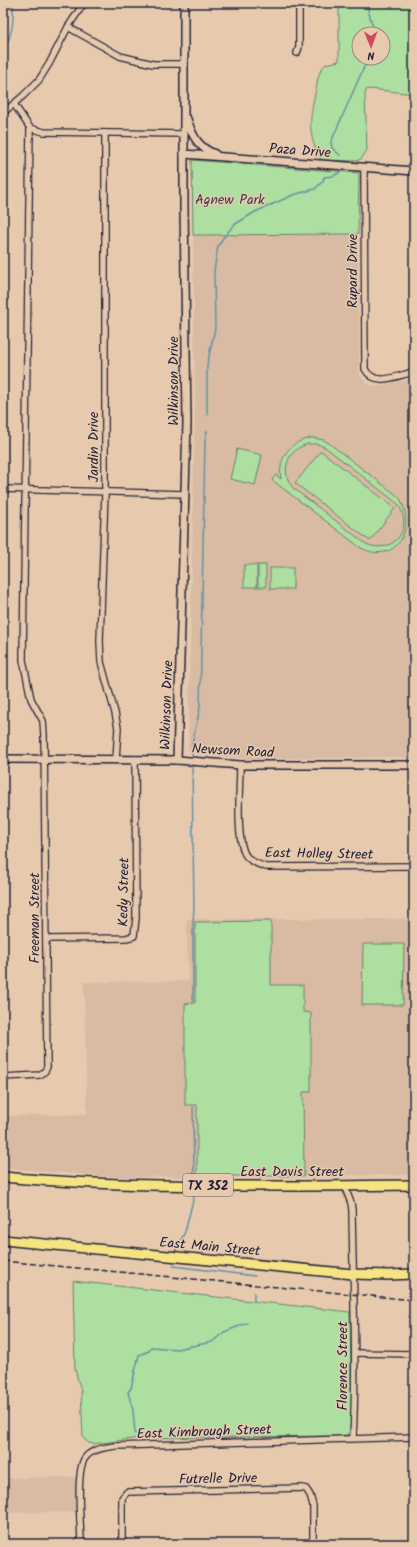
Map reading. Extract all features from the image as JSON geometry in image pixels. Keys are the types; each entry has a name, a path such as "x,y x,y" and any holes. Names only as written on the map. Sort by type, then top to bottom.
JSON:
{"main road":[{"name":"East Davis Street","path":"3,1177 92,1183 186,1185 414,1185"},
{"name":"East Main Street","path":"3,1240 353,1274 414,1274"}],"street":[{"path":"3,113 38,80 49,64 68,27 84,3"},
{"name":"Wilkinson Drive","path":"178,760 187,413 184,3"},
{"path":"297,53 299,47 299,3"},
{"path":"68,27 120,56 153,64 184,64"},
{"path":"14,104 30,128 44,132 184,134"},
{"path":"184,111 190,131 199,145 222,157"},
{"name":"Freeman Street","path":"3,1077 40,1075 47,1067 44,735 42,721 31,699 23,660 30,128"},
{"name":"Jardin Drive","path":"105,133 105,492 100,641 101,662 118,728 116,759"},
{"name":"Paza Drive","path":"184,154 414,171"},
{"name":"Rupard Drive","path":"364,168 365,365 368,373 373,378 379,379 414,372"},
{"path":"3,489 185,494"},
{"name":"Newsom Road","path":"3,759 178,760 240,766 414,765"},
{"name":"Kedy Street","path":"46,938 126,938 134,936 136,918 135,759"},
{"name":"East Holley Street","path":"240,766 240,832 242,848 247,857 258,865 266,867 414,866"},
{"path":"344,1186 352,1203 353,1274 357,1282 358,1315 355,1324"},
{"name":"Florence Street","path":"353,1274 355,1294 353,1438"},
{"path":"355,1353 414,1354"},
{"name":"East Kimbrough Street","path":"81,1544 80,1488 82,1465 85,1457 100,1448 116,1446 414,1436"},
{"name":"Futrelle Drive","path":"122,1544 122,1498 127,1492 302,1488 306,1489 312,1498 313,1544"}],"shaded area":[{"path":"358,234 360,375 366,383 375,386 406,380 414,380 414,757 249,759 188,752 195,409 193,235"},
{"path":"187,919 414,919 414,1175 114,1177 3,1168 3,1116 87,1114 84,982 188,981"},
{"path":"77,1477 77,1512 3,1513 3,1478"}],"green space":[{"path":"327,3 414,3 414,94 370,89 366,90 367,150 362,158 357,161 322,160 313,143 311,134 312,108 320,72 326,64 339,61 339,5 331,5"},
{"name":"Agnew Park","path":"192,160 359,173 358,234 193,235"},
{"path":"312,438 324,440 399,497 404,509 406,520 404,531 394,548 385,552 374,552 361,548 272,480 276,475 281,479 281,464 287,451 292,446","holes":["308,444 317,444 325,447 398,504 404,522 398,538 393,543 376,547 366,544 293,488 289,481 286,468 291,456 301,447"]},
{"path":"237,449 262,455 255,485 230,479"},
{"path":"321,451 395,508 370,541 295,483"},
{"path":"244,565 257,565 257,587 244,587"},
{"path":"258,565 266,565 266,587 258,587"},
{"path":"270,568 293,568 293,589 270,589"},
{"path":"271,921 271,985 303,985 303,1012 311,1013 311,1092 303,1092 304,1176 197,1176 197,1105 185,1105 185,1004 195,1003 195,922"},
{"path":"363,944 404,944 403,1005 362,1005"},
{"path":"73,1281 350,1312 352,1422 349,1433 333,1436 139,1438 93,1444 89,1443 83,1438 81,1391 75,1369"}],"waterway":[{"path":"3,53 12,28 13,3"},
{"path":"366,3 373,26"},
{"path":"340,155 332,148 331,142 364,66"},
{"path":"207,415 207,365 215,328 214,271 218,246 234,225 255,212 293,195 315,189 323,181 324,177 333,176 339,173"},
{"path":"192,755 192,744 200,708 205,440 207,431"},
{"path":"192,768 194,906 193,1002"},
{"path":"193,1107 194,1178"},
{"path":"175,1252 185,1232 194,1196"},
{"path":"173,1266 255,1276"},
{"path":"254,1293 254,1300"},
{"path":"135,1434 133,1410 128,1392 131,1388 139,1355 149,1351 151,1347 177,1349 212,1342 224,1332 247,1323"}],"railway":[{"path":"3,1261 414,1300"}]}
